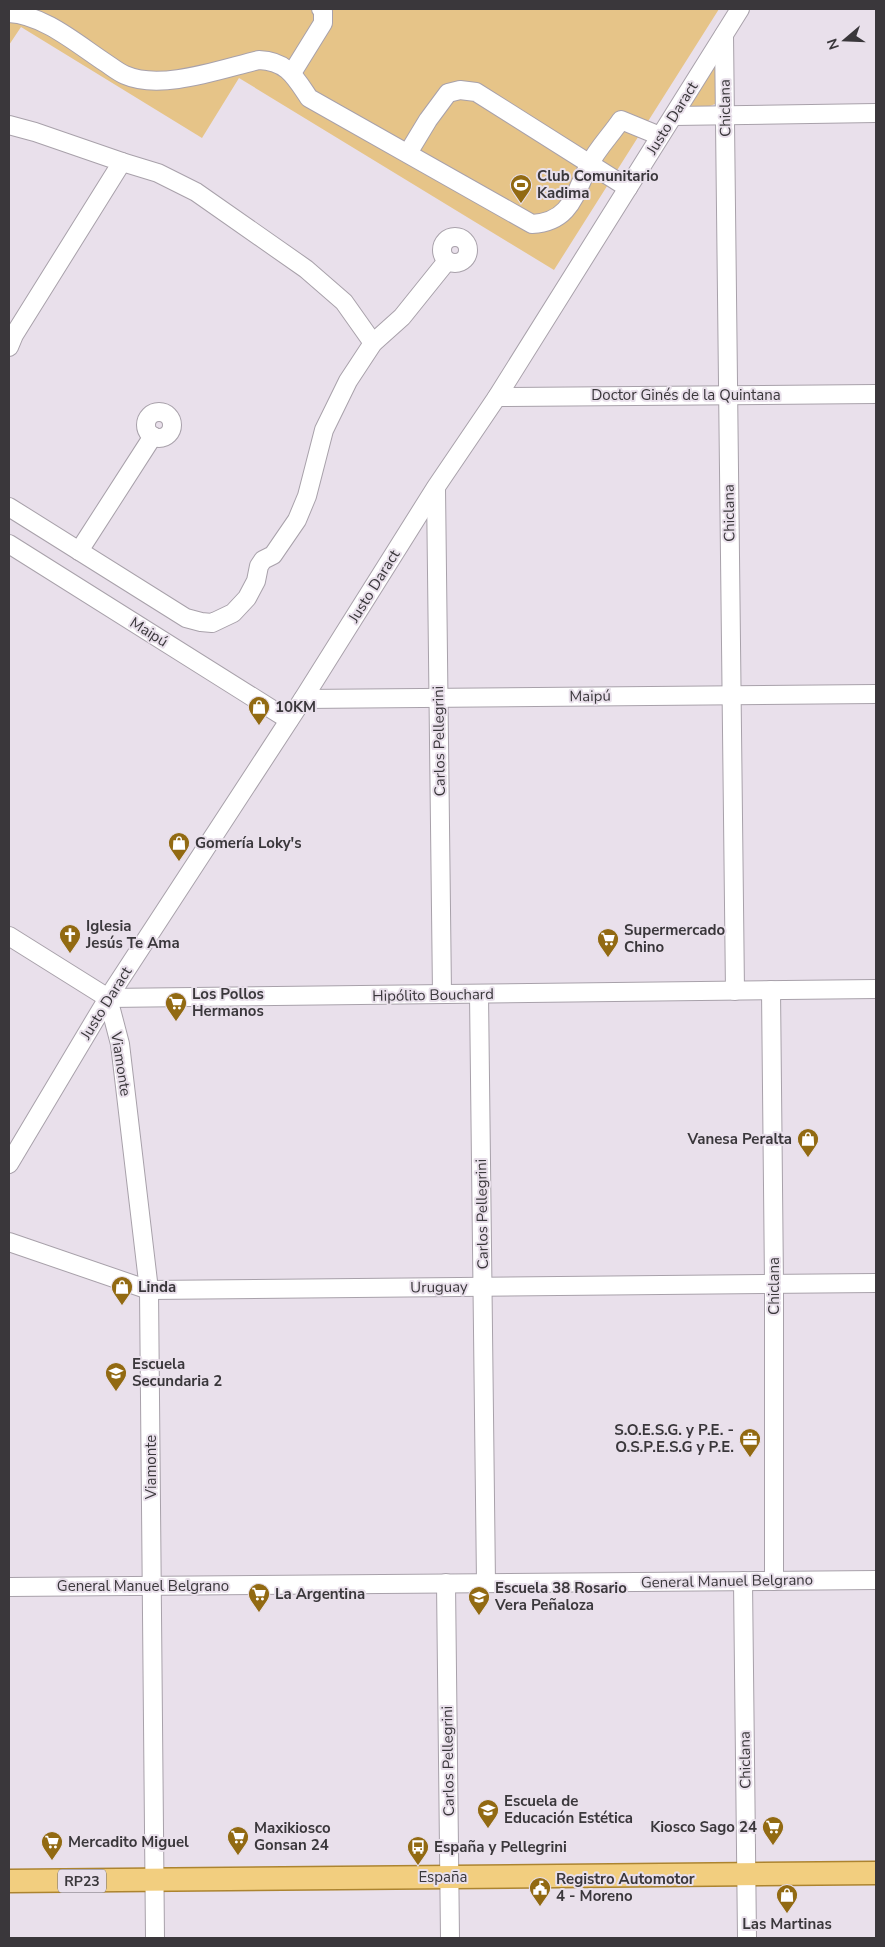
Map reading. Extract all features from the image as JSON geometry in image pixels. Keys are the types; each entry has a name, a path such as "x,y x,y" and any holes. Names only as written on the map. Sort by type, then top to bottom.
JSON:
{"main road":[{"name":"España","path":"9,1882 746,1876 876,1873"}],"street":[{"path":"292,73 323,23 323,11 321,9"},
{"name":"Justo Daract","path":"9,1164 108,998 303,699 436,487 497,397 740,9"},
{"path":"9,12 30,17 125,75 145,80 165,82 259,60 269,61 284,67 292,73 309,98 532,224 544,224 555,219 575,199 590,164 621,120 660,136"},
{"name":"Chiclana","path":"724,34 735,991"},
{"path":"408,153 428,120 448,93 460,90 476,92 628,188"},
{"path":"674,116 876,113"},
{"path":"9,126 35,132 158,173 196,192 306,269 344,302 373,343"},
{"path":"9,347 14,335 122,162"},
{"path":"9,507 186,618 212,623 233,613 247,598 256,581 259,566 263,560 272,555 298,520 307,496 324,430 348,381 373,343 402,317 447,261"},
{"name":"Doctor Ginés de la Quintana","path":"497,397 876,394"},
{"path":"79,551 153,436"},
{"name":"Carlos Pellegrini","path":"436,487 442,994"},
{"name":"Maipú","path":"9,544 289,720"},
{"name":"Maipú","path":"303,699 876,694"},
{"path":"9,936 108,998"},
{"name":"Hipólito Bouchard","path":"108,998 876,989"},
{"name":"Chiclana","path":"771,990 774,1284 774,1581"},
{"name":"Carlos Pellegrini","path":"479,994 486,1583"},
{"name":"Viamonte","path":"108,998 120,1044 149,1290 155,1938"},
{"name":"Uruguay","path":"9,1242 149,1290 876,1283"},
{"name":"General Manuel Belgrano","path":"9,1587 876,1580"},
{"name":"Chiclana","path":"743,1581 747,1938"},
{"name":"Carlos Pellegrini","path":"446,1584 450,1938"}],"shaded area":[{"name":"Club Comunitario Kadima","path":"9,9 719,9 554,270 239,78 202,138 21,27 9,45"},
{"path":"714,64 717,65 715,104 710,106 688,106"}],"place":[{"name":"Club Comunitario Kadima","path":"521,204"},
{"name":"10KM","path":"259,726"},
{"name":"Gomería Loky's","path":"179,862"},
{"name":"Iglesia Jesús Te Ama","path":"70,954"},
{"name":"Supermercado Chino","path":"608,958"},
{"name":"Los Pollos Hermanos","path":"176,1022"},
{"name":"Vanesa Peralta","path":"808,1158"},
{"name":"Linda","path":"122,1306"},
{"name":"Escuela Secundaria 2","path":"116,1392"},
{"name":"S.O.E.S.G. y P.E. - O.S.P.E.S.G y P.E.","path":"750,1458"},
{"name":"La Argentina","path":"259,1613"},
{"name":"Escuela 38 Rosario Vera Peñaloza","path":"479,1616"},
{"name":"Escuela de Educación Estética","path":"488,1829"},
{"name":"Kiosco Sago 24","path":"773,1846"},
{"name":"Maxikiosco Gonsan 24","path":"238,1856"},
{"name":"Mercadito Miguel","path":"52,1861"},
{"name":"España y Pellegrini","path":"418,1866"},
{"name":"Registro Automotor 4 - Moreno","path":"540,1907"},
{"name":"Las Martinas","path":"787,1914"}]}
